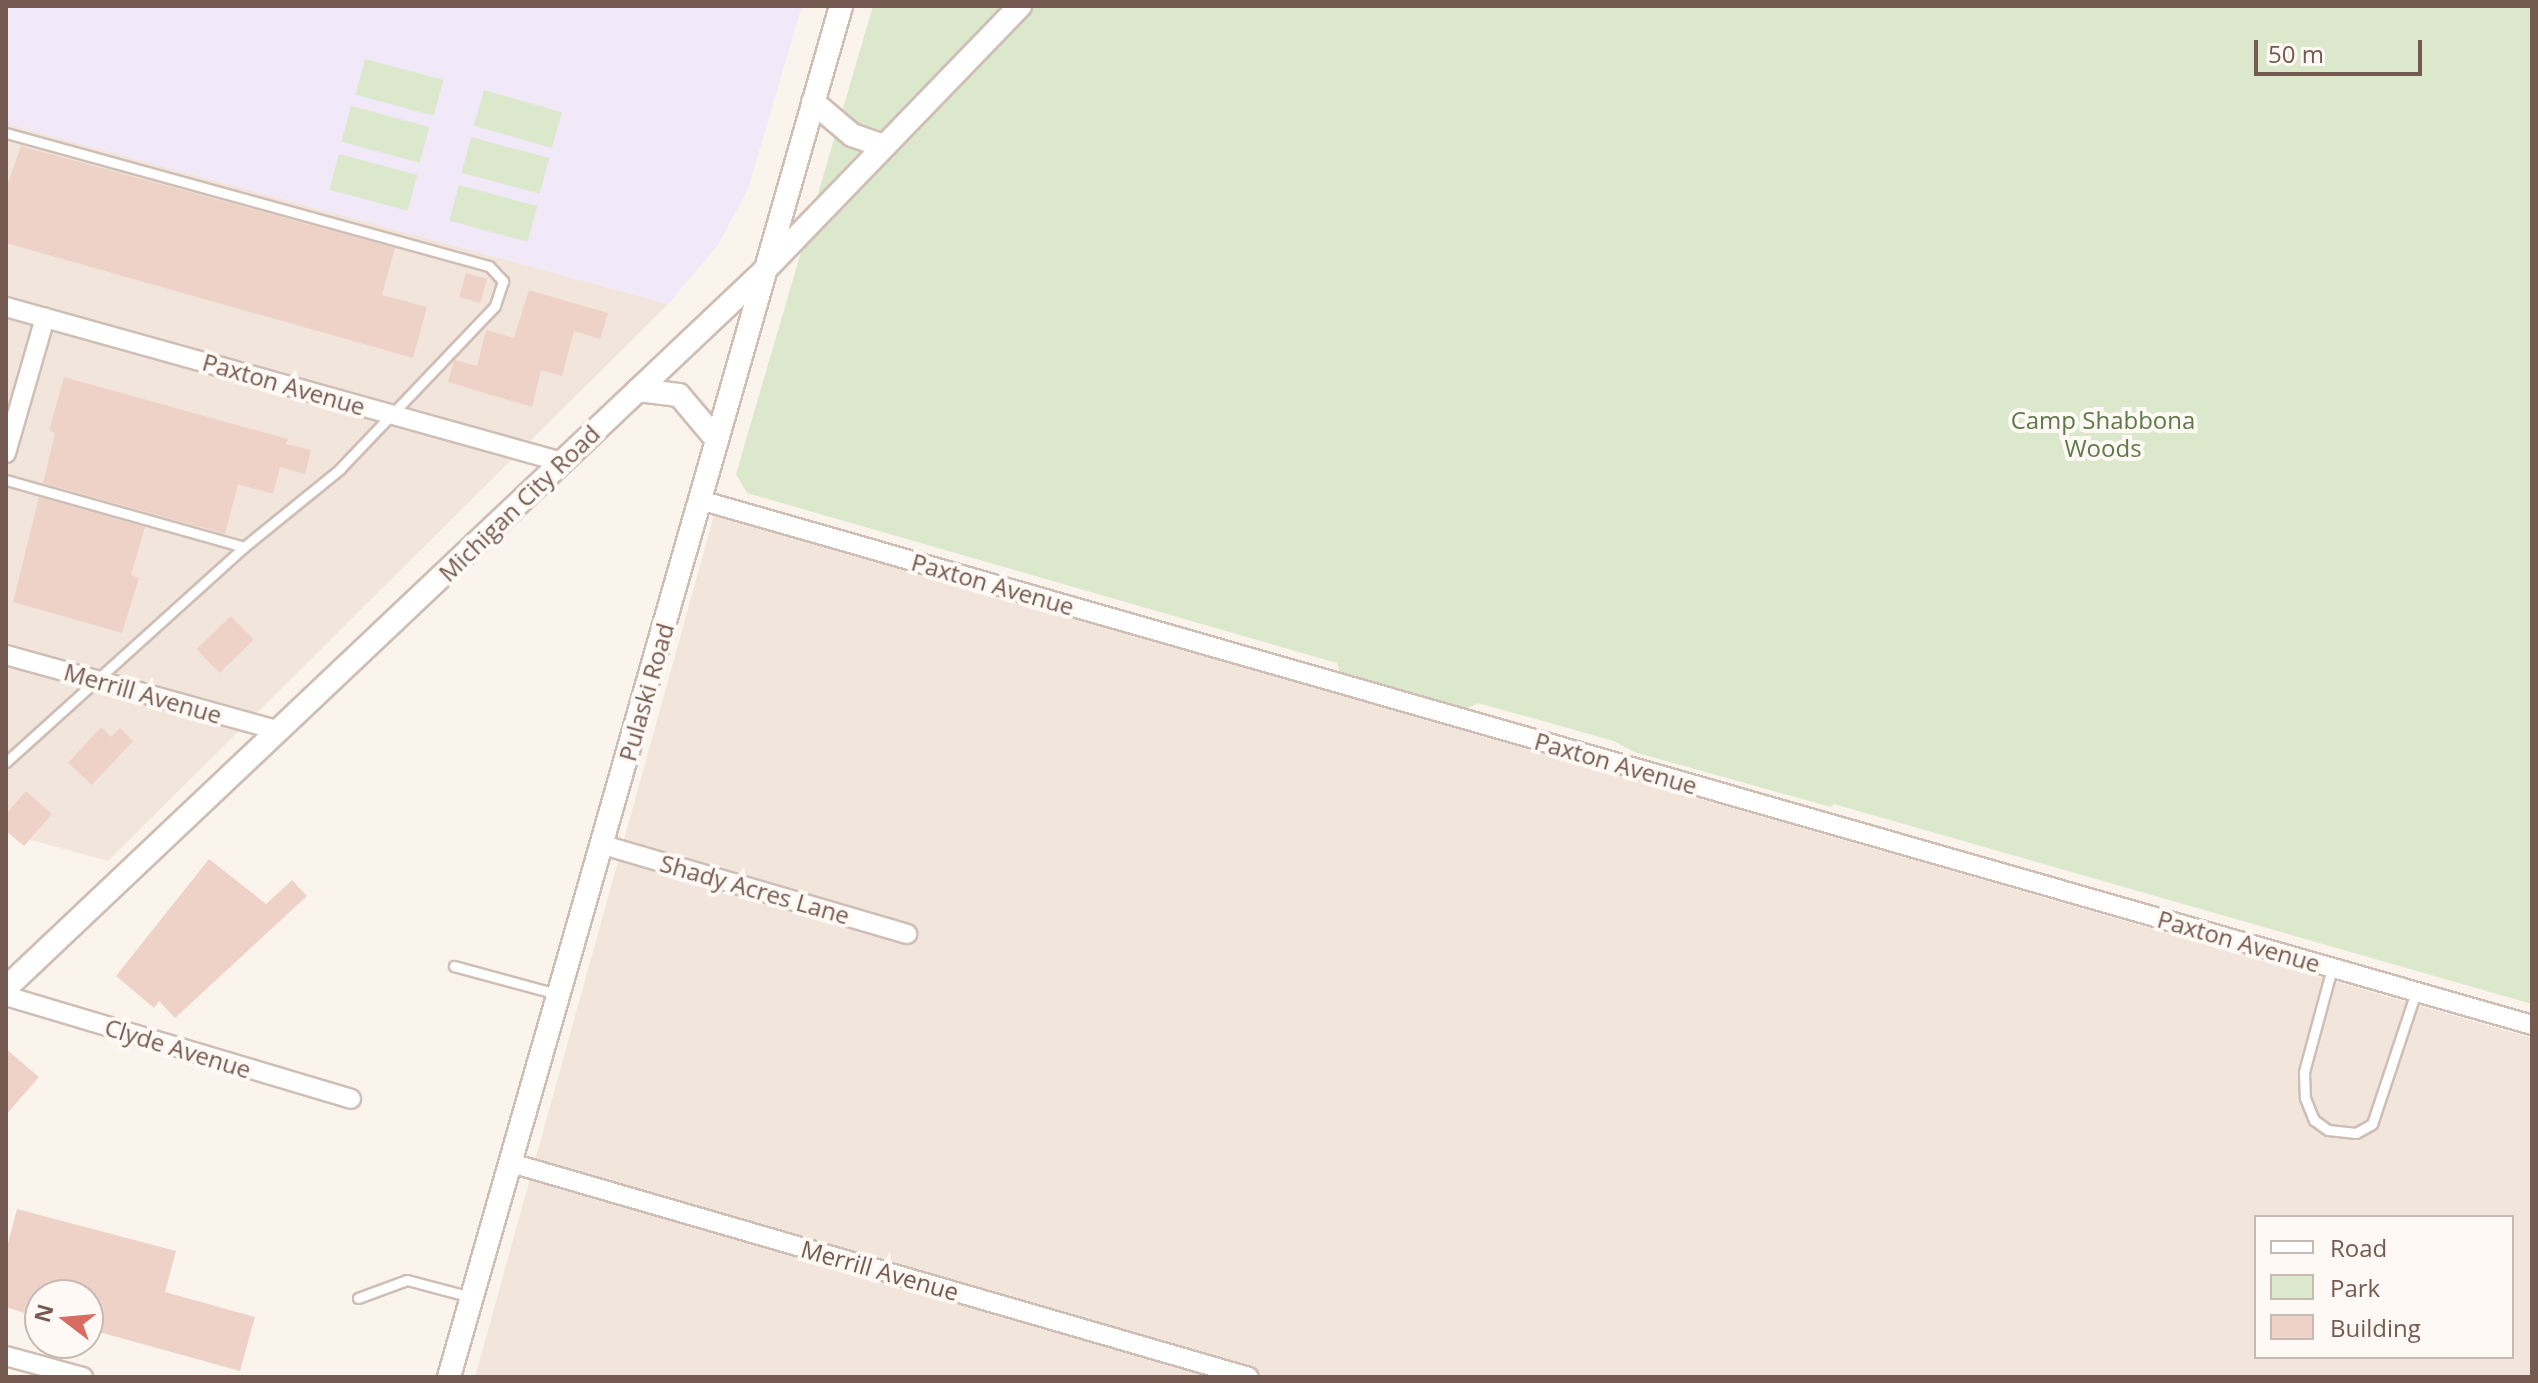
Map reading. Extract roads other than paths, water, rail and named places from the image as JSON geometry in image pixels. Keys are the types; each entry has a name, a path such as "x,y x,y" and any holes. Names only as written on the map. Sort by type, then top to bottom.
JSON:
{"street":[{"name":"Pulaski Road","path":"449,1377 841,6"},
{"name":"Michigan City Road","path":"6,988 765,270 1020,6"},
{"path":"813,102 852,135 884,146"},
{"name":"Paxton Avenue","path":"6,307 562,462"},
{"path":"6,453 45,318"},
{"path":"638,390 679,395 717,440"},
{"name":"Paxton Avenue","path":"700,500 2532,1025"},
{"name":"Merrill Avenue","path":"6,655 280,731"},
{"name":"Shady Acres Lane","path":"603,845 907,934"},
{"name":"Clyde Avenue","path":"6,996 351,1099"},
{"name":"Merrill Avenue","path":"511,1163 1249,1377"},
{"path":"6,1356 83,1377"}],"lane":[{"path":"6,133 489,266 503,281 495,306 340,469 244,547 6,762"},
{"path":"6,480 244,547"},
{"path":"454,966 560,995"},
{"path":"2332,968 2304,1072 2305,1098 2314,1120 2328,1130 2356,1133 2372,1124 2416,992"},
{"path":"358,1298 407,1280 471,1297"}],"park label":[{"name":"Camp Shabbona Woods","path":"2103,434"}]}
